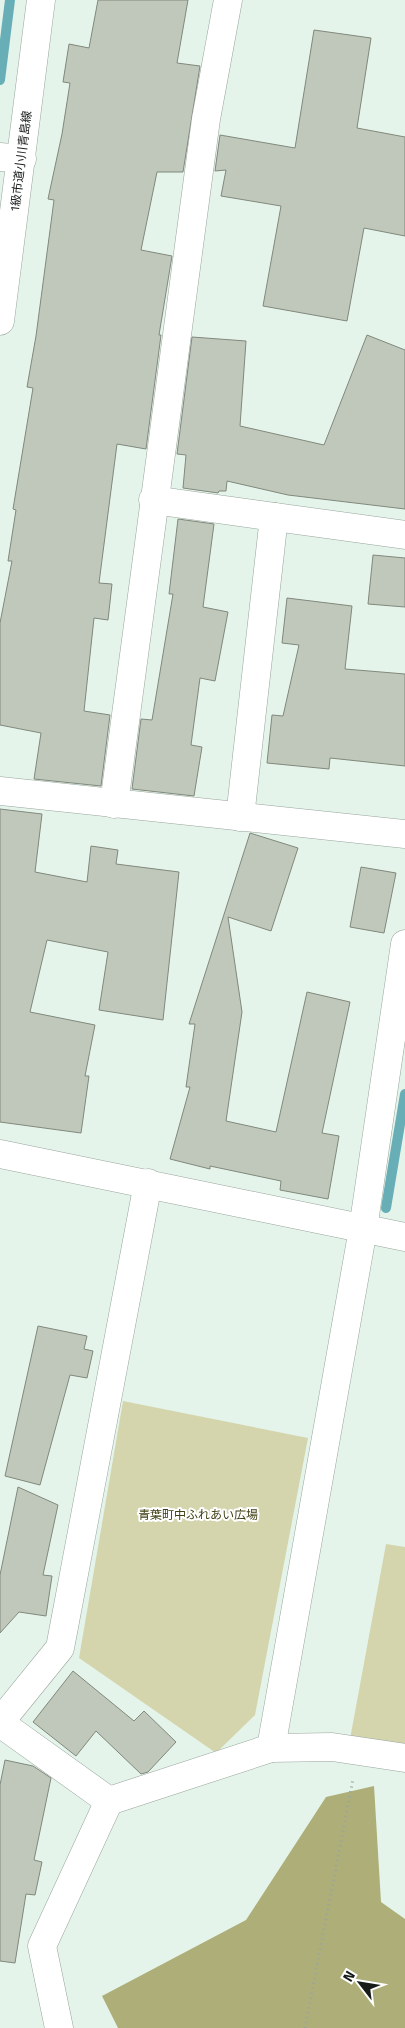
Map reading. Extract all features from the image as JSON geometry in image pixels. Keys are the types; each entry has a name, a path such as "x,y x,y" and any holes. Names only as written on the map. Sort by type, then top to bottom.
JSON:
{"street":[{"name":"1級市道小川青島線","path":"0,321 11,158 41,0"},
{"path":"114,804 153,500 206,119 228,0"},
{"path":"153,500 405,535"},
{"path":"240,817 274,517"},
{"path":"0,791 405,834"},
{"path":"271,1748 363,1229 405,944"},
{"path":"0,1154 405,1237"},
{"path":"109,1801 0,1723 60,1648 148,1183"},
{"path":"59,2028 42,1946 109,1801 271,1748 332,1747 405,1758"}],"path":[{"path":"305,2028 359,1752"}],"green space":[{"name":"青葉町中ふれあい広場","path":"123,1401 308,1438 255,1715 216,1753 79,1658"},
{"path":"386,1544 405,1547 405,1746 350,1739"},
{"path":"374,1786 381,1902 405,1919 405,2028 118,2028 102,1996 246,1920 326,1797"}],"building":[{"path":"98,0 188,0 177,63 200,66 183,172 157,172 141,250 172,256 159,335 161,335 146,449 117,444 99,583 112,584 108,620 94,618 84,711 110,715 101,786 34,779 41,733 0,725 0,623 12,561 8,561 16,510 13,509 33,388 27,387 36,336 54,200 48,199 62,134 70,83 63,82 69,44 89,48"},
{"path":"314,30 371,38 357,128 405,137 405,236 364,228 347,321 263,306 281,206 221,196 226,170 215,171 220,135 295,148"},
{"path":"367,335 405,350 405,509 288,495 227,481 226,491 219,491 218,493 183,488 186,455 177,454 192,337 246,341 240,426 324,445"},
{"path":"178,519 214,524 203,607 228,612 215,681 200,678 191,745 202,747 194,796 132,789 141,719 152,720 173,594 169,594"},
{"path":"373,555 405,558 405,607 368,604"},
{"path":"287,598 352,606 345,669 405,674 405,766 330,758 329,769 267,763 272,715 283,716 299,645 282,643"},
{"path":"0,809 42,814 35,872 87,882 91,846 118,850 116,864 179,872 163,1020 99,1010 108,952 47,940 30,1012 95,1025 85,1076 89,1076 81,1133 0,1122"},
{"path":"250,833 298,848 271,931 228,917 242,1012 226,1121 276,1132 307,992 350,1002 322,1133 339,1136 328,1199 280,1190 281,1181 210,1166 210,1169 170,1159 190,1087 186,1087 195,1024 189,1024"},
{"path":"361,867 396,873 384,933 350,927"},
{"path":"38,1326 87,1336 84,1349 93,1351 87,1378 70,1375 40,1485 5,1476"},
{"path":"18,1487 58,1505 43,1575 52,1576 46,1616 19,1612 0,1633 0,1575"},
{"path":"73,1671 134,1721 144,1711 176,1742 148,1772 141,1774 96,1731 76,1756 33,1722"},
{"path":"5,1760 33,1766 51,1778 34,1860 42,1862 35,1895 26,1894 15,1963 0,1961 0,1785"}],"waterway":[{"path":"0,80 10,0"},
{"path":"386,1208 405,1094"}]}
